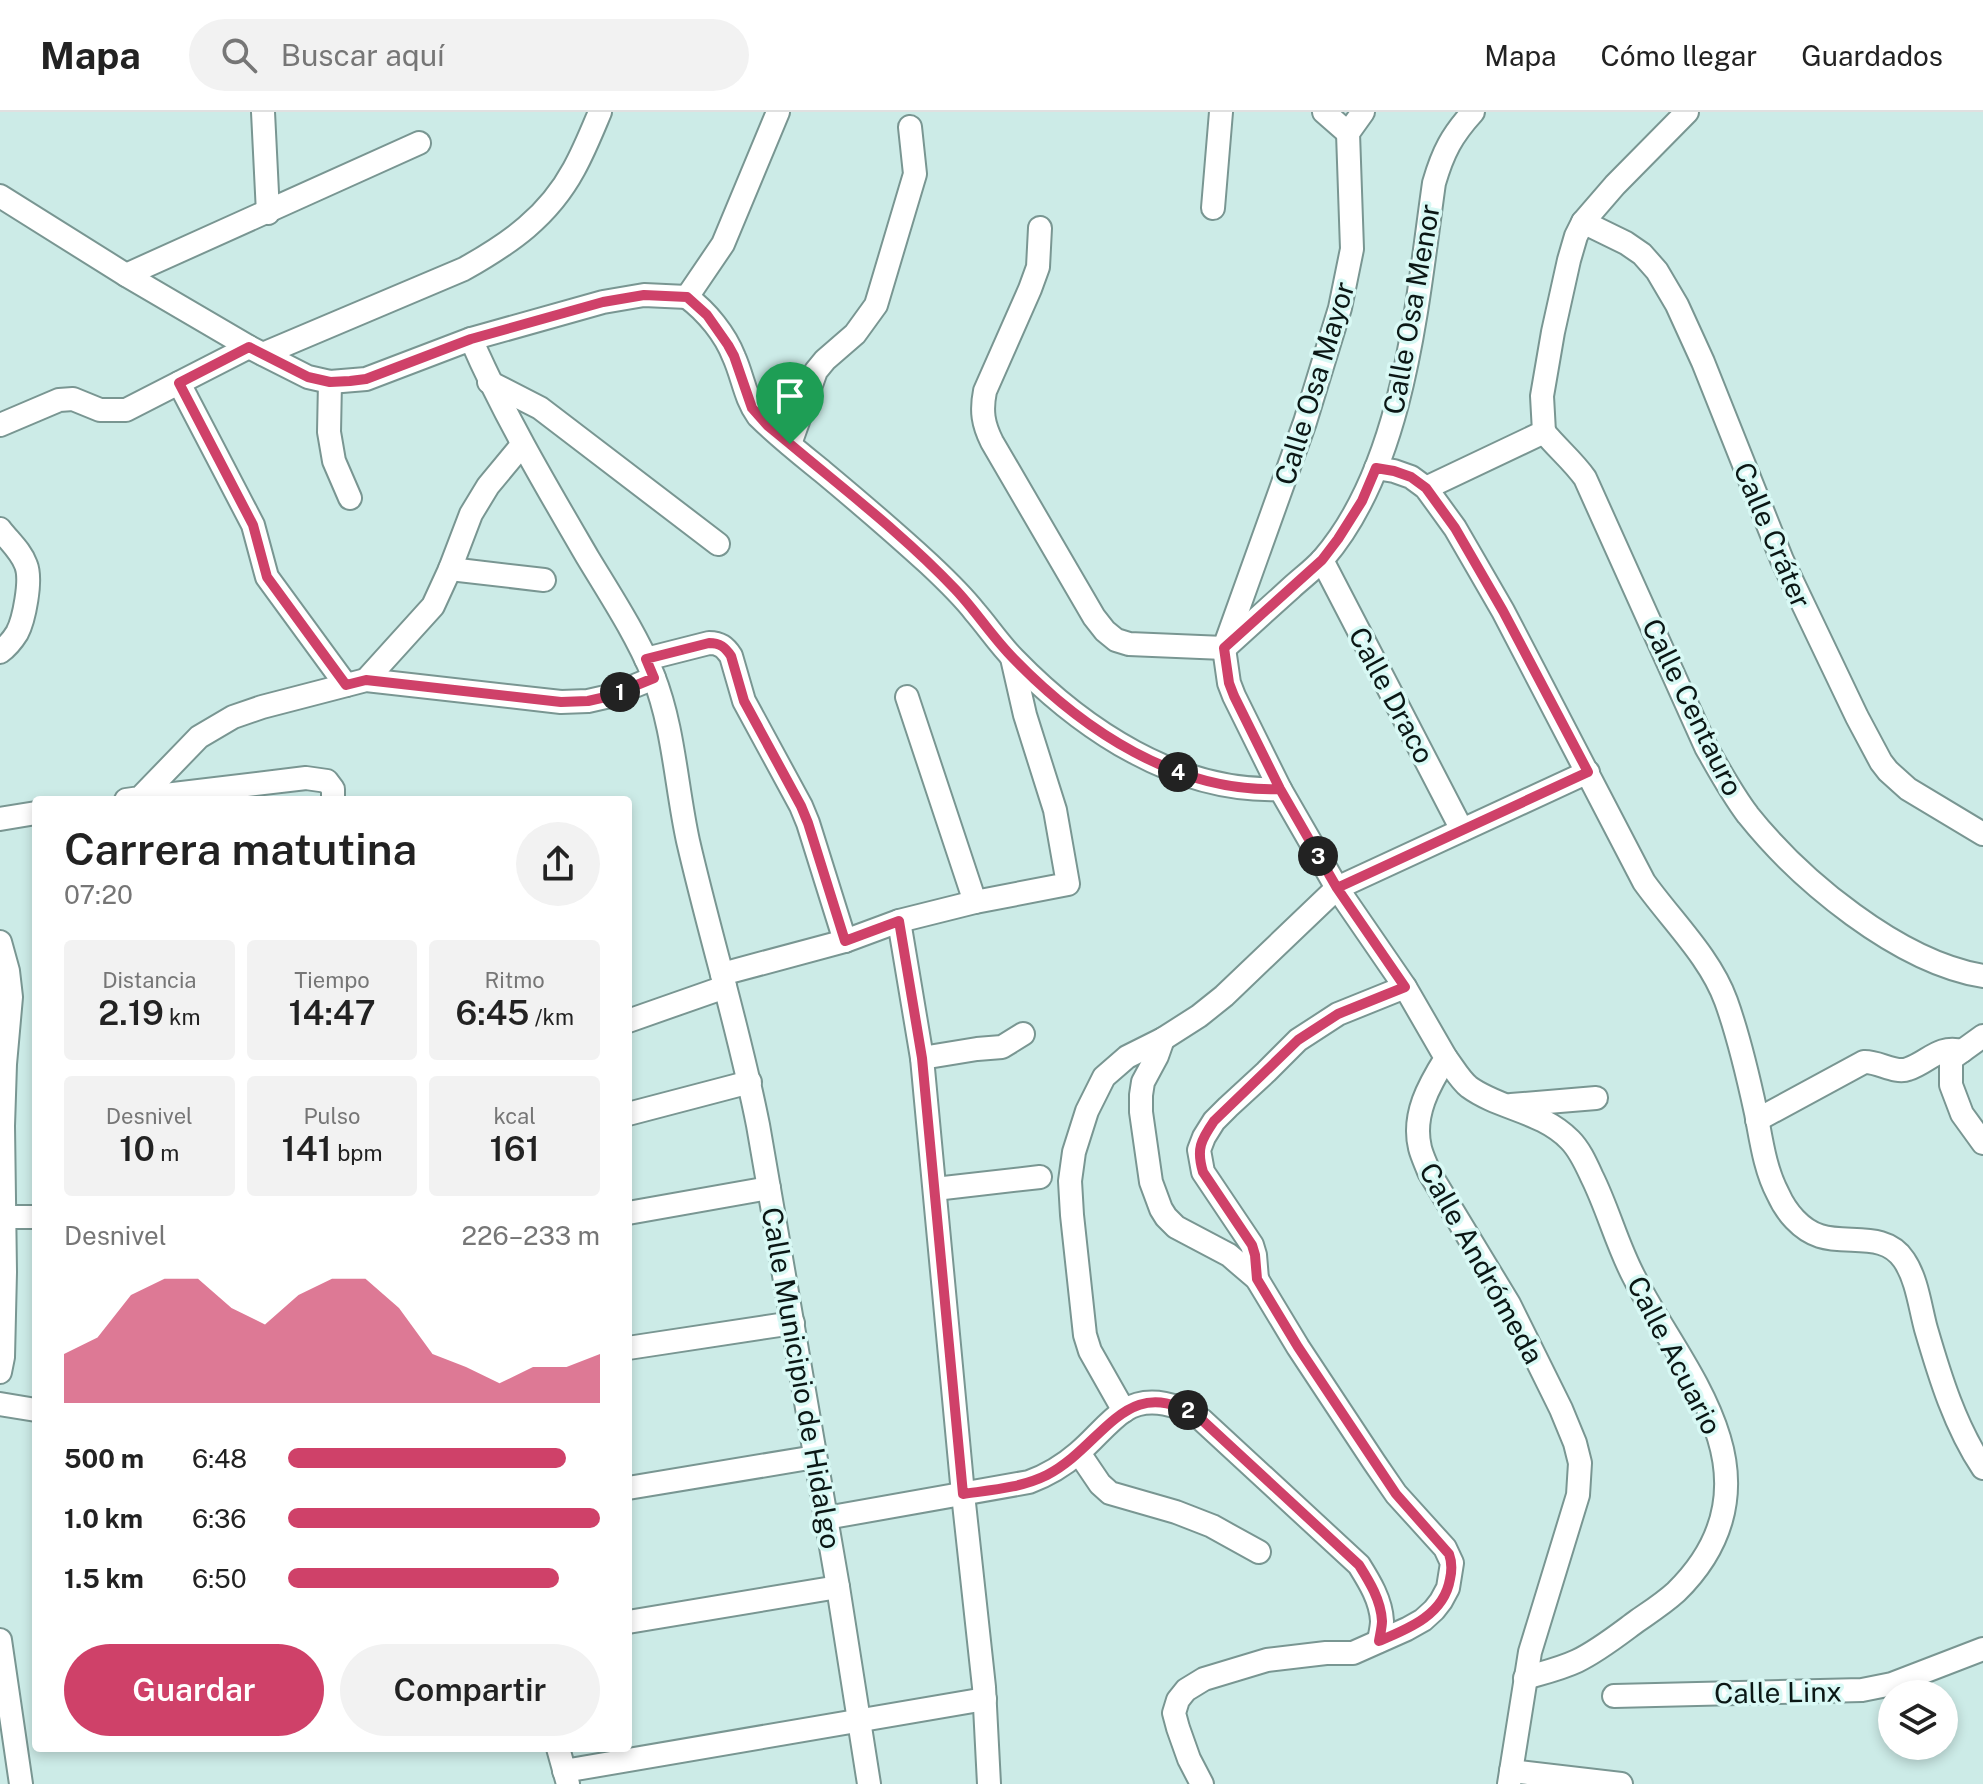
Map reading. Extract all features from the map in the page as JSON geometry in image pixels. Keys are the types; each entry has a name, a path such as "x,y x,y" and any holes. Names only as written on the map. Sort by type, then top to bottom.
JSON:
{"street":[{"path":"263,112 268,213"},
{"path":"0,425 59,400 73,399 100,410 126,410 256,350 464,269 493,253 545,211 574,170 600,112"},
{"path":"687,297 723,244 778,112"},
{"path":"1213,208 1221,112"},
{"path":"1324,112 1348,133 1363,112"},
{"name":"Calle Osa Menor","path":"1224,648 1322,560 1362,501 1376,468 1403,382 1434,183 1441,158 1449,142 1473,112"},
{"path":"1426,488 1544,432 1542,396 1553,332 1576,236 1583,222 1615,185 1687,112"},
{"path":"790,444 816,371 855,334 876,305 915,174 910,127"},
{"name":"Calle Osa Mayor","path":"1224,648 1305,422 1340,308 1352,249 1348,133"},
{"path":"126,275 419,143"},
{"path":"0,196 126,275 256,350 308,377 330,382 366,379 471,339 603,302 644,295 687,297 707,315 728,345 752,408 768,426 889,527 955,588 1011,657 1060,702 1093,728 1129,750 1168,768 1252,790 1280,789"},
{"name":"Calle Cráter","path":"1583,222 1642,254 1657,271 1677,305 1782,560 1881,762 1908,789 1983,834"},
{"path":"1040,228 1038,267 985,391 983,424 1058,557 1105,631 1116,640 1129,644 1224,648 1234,696 1280,789 1337,888 1405,987 1446,1058"},
{"name":"Calle Municipio de Hidalgo","path":"471,339 489,382 522,445 650,668 667,721 688,840 750,1082 869,1784"},
{"path":"330,382 329,432 334,461 350,498"},
{"path":"489,382 550,415 718,544"},
{"path":"179,383 253,525 267,577 356,683"},
{"name":"Calle Centauro","path":"1544,432 1575,463 1585,478 1706,747 1747,814 1789,861 1847,910 1925,958 1983,976"},
{"path":"356,683 433,606 471,514 488,486 522,445"},
{"path":"1376,468 1403,474 1426,488 1455,528 1503,611 1644,882 1711,968 1727,1003 1777,1193 1796,1221 1807,1230 1821,1237 1889,1245 1905,1261 1956,1419 1983,1468"},
{"path":"0,529 21,554 29,572 29,581 19,628 10,644 0,652"},
{"name":"Calle Draco","path":"1322,560 1462,830"},
{"path":"450,569 544,580"},
{"path":"138,796 199,737 233,717 262,707 356,683 561,702 588,701 610,696 650,668 709,643 717,643 731,656 744,701 805,815 845,941"},
{"path":"632,1019 724,980 899,921 1068,884 1055,810 1025,715 1011,657"},
{"path":"907,697 975,902"},
{"path":"1124,1411 1090,1351 1085,1335 1072,1215 1070,1181 1074,1152 1096,1090 1104,1077 1127,1057 1199,1016 1235,987 1337,888 1588,772"},
{"path":"159,796 306,778 327,781 333,789 333,796"},
{"path":"0,819 32,814"},
{"path":"899,921 922,1058 985,1699 989,1784"},
{"path":"0,942 11,997 4,1095 5,1301 0,1372"},
{"path":"1257,1279 1252,1245 1203,1172 1199,1150 1204,1137 1214,1121 1298,1040 1338,1014 1405,987"},
{"path":"922,1058 1002,1047 1023,1034"},
{"path":"1983,1036 1951,1059 1951,1085 1962,1114 1983,1143"},
{"path":"1163,1039 1143,1082 1141,1095 1147,1156 1156,1199 1176,1227 1229,1255 1257,1279 1284,1326 1396,1494 1445,1548 1451,1559 1448,1588 1434,1610 1407,1629 1353,1653 1267,1660 1204,1679 1186,1690 1178,1700 1174,1713 1189,1759 1202,1784"},
{"path":"1757,1120 1864,1062 1902,1070 1944,1050 1962,1051"},
{"name":"Calle Acuario","path":"1446,1058 1467,1086 1547,1122 1570,1140 1583,1158 1632,1274 1700,1392 1720,1441 1727,1480 1726,1502 1715,1536 1704,1558 1674,1593 1591,1654 1525,1678"},
{"name":"Calle Andrómeda","path":"1446,1058 1429,1084 1423,1103 1418,1129 1420,1149 1429,1172 1509,1304 1561,1409 1580,1463 1578,1495 1530,1652 1510,1778"},
{"path":"632,1113 750,1082"},
{"path":"1510,1105 1596,1098"},
{"path":"935,1189 1040,1177"},
{"path":"632,1212 769,1188"},
{"path":"4,1217 32,1217"},
{"path":"632,1347 793,1323"},
{"path":"826,1518 1029,1482 1046,1476 1079,1453 1124,1411 1144,1403 1178,1406 1202,1420 1359,1565 1371,1584 1378,1604 1382,1621 1379,1641"},
{"path":"0,1404 32,1409"},
{"path":"1079,1453 1110,1493 1212,1526 1259,1552"},
{"path":"632,1487 815,1457"},
{"path":"632,1621 838,1587"},
{"path":"0,1640 8,1751 21,1784"},
{"name":"Calle Linx","path":"1614,1696 1862,1690 1892,1684 1983,1649"},
{"path":"559,1752 566,1778 860,1720 985,1699"},
{"path":"1510,1778 1621,1784"}],"route":[{"path":"790,444 752,408 728,345 707,315 687,297 644,295 603,302 471,339 366,379 330,382 308,377 249,347 179,383 253,525 267,577 346,685 366,680 561,702 588,701 610,696 654,678 646,659 709,643 717,643 727,650 744,701 808,823 845,941 899,921 922,1058 963,1494 1007,1487 1046,1476 1079,1453 1124,1411 1134,1406 1144,1403 1178,1406 1202,1420 1359,1565 1371,1584 1378,1604 1382,1621 1379,1641 1407,1629 1423,1620 1441,1601 1450,1578 1452,1563 1449,1554 1396,1494 1277,1316 1257,1279 1252,1245 1203,1172 1200,1162 1199,1150 1214,1121 1298,1040 1338,1014 1405,987 1337,888 1280,789 1234,696 1224,648 1322,560 1362,501 1376,468 1394,471 1411,477 1426,488 1455,528 1503,611 1588,772 1337,888 1280,789 1252,790 1168,768 1129,750 1093,728 1049,694 1011,657 955,588 889,527 790,444"}]}
